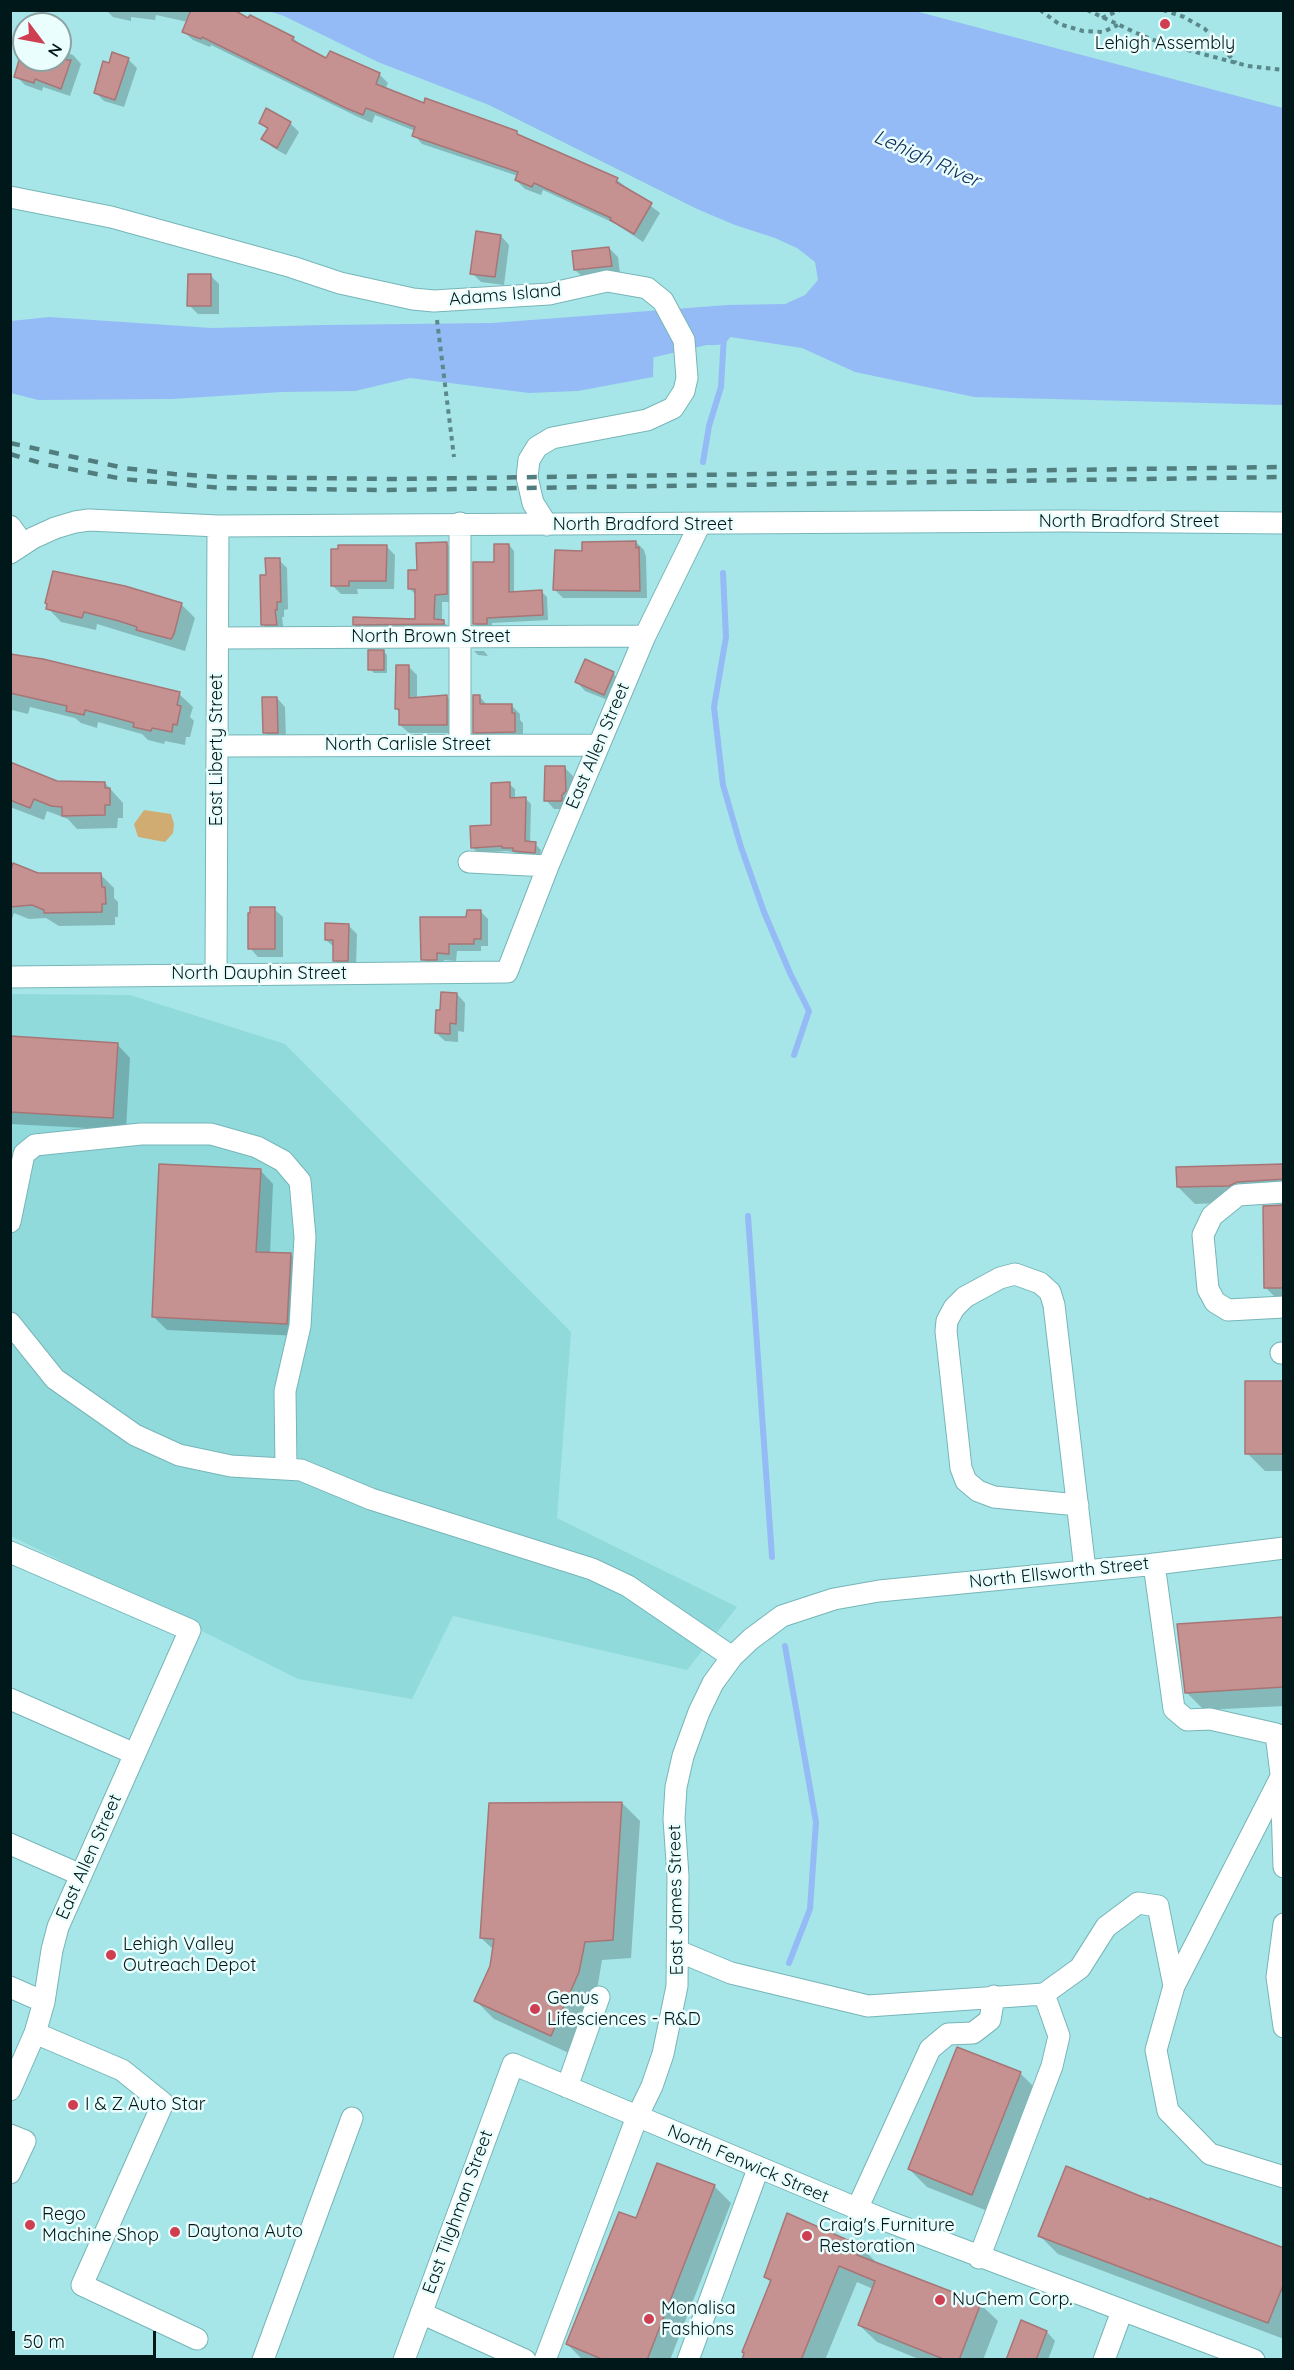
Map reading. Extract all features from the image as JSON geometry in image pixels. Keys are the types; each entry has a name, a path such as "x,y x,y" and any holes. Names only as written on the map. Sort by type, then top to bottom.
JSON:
{"street":[{"name":"Adams Island","path":"10,197 111,217 292,267 340,283 413,299 434,302 549,294 607,280 647,288 663,301 684,340 687,378 684,391 673,408 647,420 552,438 537,447 529,460 527,477 533,503 548,525"},
{"name":"North Bradford Street","path":"17,548 55,528 75,522 219,526 1065,521 1284,523"},
{"path":"460,523 460,745"},
{"name":"East Allen Street","path":"507,972 598,745 645,636 700,524"},
{"path":"10,526 17,548"},
{"name":"East Liberty Street","path":"216,974 219,526"},
{"name":"North Brown Street","path":"218,638 645,636"},
{"name":"North Carlisle Street","path":"217,746 598,745"},
{"path":"469,862 548,866"},
{"name":"North Dauphin Street","path":"10,977 507,972"},
{"path":"10,1222 24,1154 35,1145 141,1134 211,1134 257,1147 283,1161 300,1180 305,1237 300,1326 285,1391 286,1467"},
{"path":"1284,1192 1238,1195 1212,1216 1203,1235 1208,1289 1215,1302 1228,1310 1284,1307"},
{"path":"1078,1505 994,1497 978,1491 966,1481 961,1468 946,1331 947,1321 954,1308 965,1297 1000,1278 1015,1274 1040,1283 1050,1292 1054,1305 1086,1570"},
{"path":"10,1323 55,1380 135,1435 179,1455 231,1466 286,1467 300,1470 371,1499 592,1569 628,1586 732,1657"},
{"name":"North Ellsworth Street","path":"834,1599 879,1591 1154,1564 1284,1548"},
{"name":"East Allen Street","path":"10,1552 190,1630 81,1875 54,1942 44,2002 35,2033 10,2090"},
{"path":"1154,1564 1174,1709 1187,1720 1210,1719 1276,1734 1282,1772 1284,1867"},
{"name":"East James Street","path":"545,2360 636,2118 652,2086 663,2054 677,1986 678,1876 674,1819 676,1787 683,1756 699,1712 713,1683 732,1657 751,1639 782,1616 834,1599"},
{"path":"10,1698 135,1754"},
{"path":"1282,1772 1174,1986 1156,2050 1168,2111 1210,2154 1284,2177"},
{"path":"10,1844 81,1875"},
{"path":"678,1951 731,1973 868,2006 1044,1994 1080,1968 1106,1927 1138,1903 1158,1906 1174,1986"},
{"path":"1284,1924 1277,1977 1284,2027"},
{"path":"10,1987 44,2002"},
{"path":"979,2258 1052,2066 1059,2036 1044,1994"},
{"path":"567,2087 599,1996"},
{"path":"857,2209 930,2049 948,2034 973,2033 990,2020 994,1996"},
{"path":"35,2033 122,2070 163,2103 82,2285 197,2339"},
{"name":"North Fenwick Street","path":"513,2064 758,2169 979,2258 1254,2360"},
{"name":"East Tilghman Street","path":"404,2360 513,2064"},
{"path":"263,2360 352,2118"},
{"path":"10,2135 25,2141 10,2173"},
{"path":"688,2360 758,2169"},
{"path":"1104,2360 1122,2311"},
{"path":"421,2313 525,2360"}],"path":[{"path":"1040,10 1059,24 1083,31 1103,32 1118,25"},
{"path":"1087,10 1165,44 1236,63 1284,70"},
{"path":"1102,18 1120,10"},
{"path":"1163,10 1184,17 1205,30 1225,48 1236,63"},
{"path":"437,322 454,457"}],"shaded area":[{"path":"144,810 171,814 174,824 173,833 165,842 138,837 134,824"},
{"path":"10,994 130,995 285,1044 571,1332 557,1518 737,1607 687,1670 453,1616 412,1699 298,1679 11,1536"}],"water":[{"name":"Lehigh River","path":"269,11 915,11 1283,108 1283,405 974,397 855,372 802,348 724,336 654,334 653,377 578,391 529,393 410,378 355,391 282,392 172,399 38,400 11,393 11,321 49,317 212,328 492,323 727,305 785,304 805,295 818,280 815,262 797,248 697,209 489,105 378,62 284,16"}],"building":[{"path":"191,10 234,10 248,18 250,15 294,37 292,40 326,58 330,51 380,73 376,84 424,103 425,98 517,131 517,134 618,178 616,182 652,203 634,234 610,220 611,218 534,183 532,187 515,180 518,172 412,136 415,127 366,108 363,115 202,37 201,39 182,32"},
{"path":"112,52 129,58 115,100 94,93 103,61 109,63"},
{"path":"15,72 67,72 61,89 35,79 34,83 14,77"},
{"path":"266,108 291,122 277,148 261,139 268,128 259,123"},
{"path":"476,231 501,235 495,277 470,274"},
{"path":"609,247 612,266 574,270 572,251"},
{"path":"188,274 211,274 211,306 187,306"},
{"path":"636,541 636,548 639,547 640,591 553,590 555,550 582,551 582,542"},
{"path":"447,542 447,594 435,595 434,619 444,620 444,624 353,625 353,617 415,619 415,589 408,589 408,570 417,570 416,543"},
{"path":"494,544 509,544 509,592 542,590 543,615 487,618 487,624 473,624 473,562 494,562"},
{"path":"338,545 387,545 386,581 349,581 349,586 331,586 331,549 338,549"},
{"path":"265,558 280,558 281,602 277,602 277,610 275,610 277,625 261,625 260,575 266,575"},
{"path":"53,571 125,586 182,603 174,634 171,639 84,612 82,618 46,609 47,604 45,603"},
{"path":"368,650 384,650 384,670 368,670"},
{"path":"10,654 43,659 180,692 177,705 181,706 177,725 173,724 172,732 152,728 151,731 133,727 134,723 116,718 85,710 84,715 66,711 67,706 10,693"},
{"path":"585,659 614,672 604,695 575,682"},
{"path":"396,665 409,665 409,698 447,695 447,725 399,725 399,709 395,709"},
{"path":"473,695 480,695 480,704 512,704 512,713 515,713 515,732 473,733"},
{"path":"262,697 277,697 278,733 263,733"},
{"path":"10,762 57,781 105,782 105,788 110,788 110,805 105,805 105,815 62,816 62,807 51,806 34,799 30,808 10,800"},
{"path":"545,766 565,766 566,791 562,795 562,801 544,801"},
{"path":"510,782 510,798 526,797 525,841 536,842 535,853 513,851 513,848 502,848 502,846 471,848 470,826 491,825 491,783"},
{"path":"13,863 38,873 101,873 106,904 102,904 102,912 44,913 44,910 32,905 10,907 10,873"},
{"path":"250,907 275,907 275,949 248,949"},
{"path":"467,910 481,910 481,939 474,939 474,944 449,944 449,954 437,953 437,960 421,960 420,917 466,917"},
{"path":"325,923 349,924 348,961 333,961 333,940 325,940"},
{"path":"441,992 457,993 456,1024 450,1023 450,1034 435,1033 436,1010 440,1010"},
{"path":"10,1036 118,1043 113,1118 10,1112"},
{"path":"159,1164 261,1169 256,1252 291,1253 287,1324 152,1317"},
{"path":"1284,1164 1284,1179 1237,1182 1229,1186 1177,1187 1176,1167"},
{"path":"1284,1205 1284,1288 1264,1288 1263,1206"},
{"path":"1245,1381 1284,1381 1284,1454 1245,1454"},
{"path":"1284,1617 1284,1687 1185,1693 1177,1624"},
{"path":"622,1802 613,1940 585,1942 579,1972 551,2036 474,2001 490,1966 494,1939 480,1938 489,1803"},
{"path":"957,2047 1021,2072 972,2195 908,2169"},
{"path":"657,2163 715,2185 647,2360 604,2360 566,2344 619,2212 636,2218"},
{"path":"1066,2166 1150,2200 1150,2198 1284,2248 1284,2283 1268,2323 1038,2236"},
{"path":"787,2213 861,2246 857,2255 981,2303 959,2360 946,2360 858,2325 875,2281 839,2266 801,2360 742,2360 744,2353 742,2352 771,2280 764,2277"},
{"path":"1021,2320 1047,2331 1036,2360 1006,2360"}],"waterway":[{"path":"608,354 632,345 705,328 716,328"},
{"path":"703,462 709,426 721,387 724,336 727,330"},
{"path":"723,573 726,637 714,707 723,785 741,847 764,912 809,1011 794,1055"},
{"path":"748,1216 772,1557"},
{"path":"785,1646 816,1822 810,1909 789,1963"}],"railway":[{"path":"10,443 124,468 222,477 395,479 1284,467"},
{"path":"10,454 44,464 123,479 222,488 387,490 1284,477"}],"place":[{"name":"Lehigh Assembly","path":"1165,24"},
{"name":"Lehigh Valley Outreach Depot","path":"111,1955"},
{"name":"Genus Lifesciences - R&D","path":"535,2009"},
{"name":"I & Z Auto Star","path":"73,2105"},
{"name":"Rego Machine Shop","path":"30,2225"},
{"name":"Daytona Auto","path":"175,2232"},
{"name":"Craig's Furniture Restoration","path":"807,2236"},
{"name":"NuChem Corp.","path":"940,2300"},
{"name":"Monalisa Fashions","path":"649,2319"}]}
